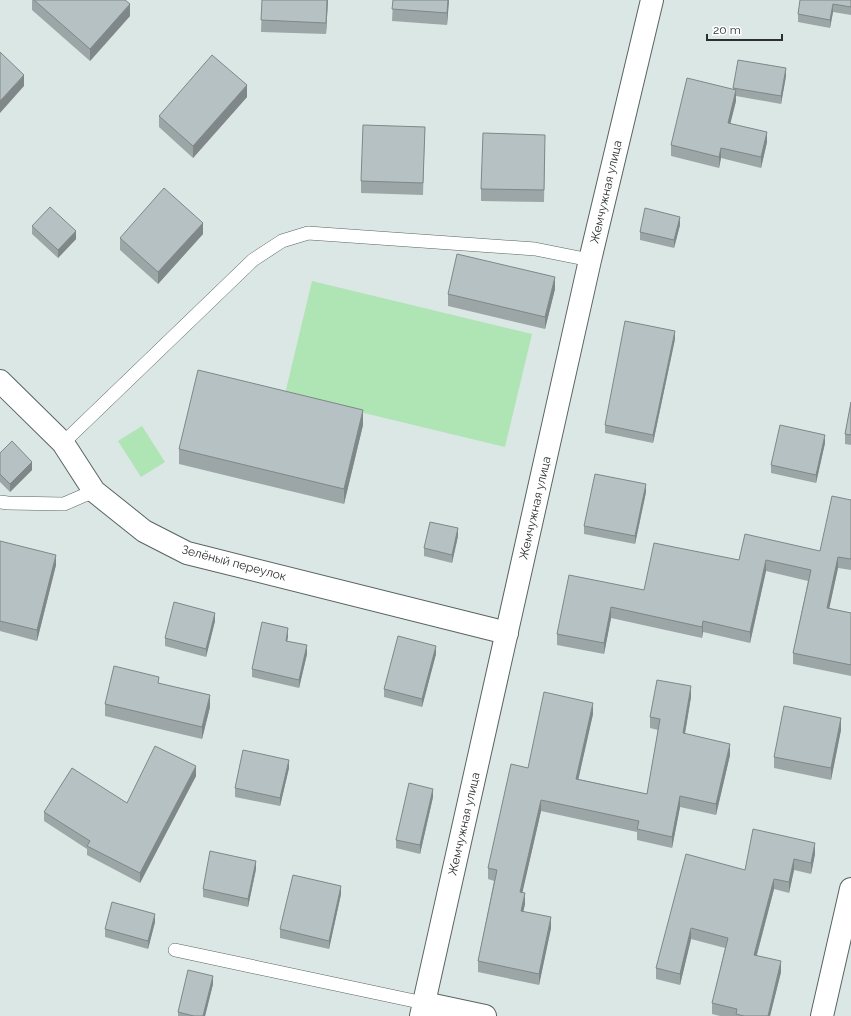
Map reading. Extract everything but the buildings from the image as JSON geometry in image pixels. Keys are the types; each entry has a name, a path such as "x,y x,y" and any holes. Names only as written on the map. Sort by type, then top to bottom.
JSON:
{"street":[{"name":"Жемчужная улица","path":"423,1010 590,260 652,0"},
{"name":"Зелёный переулок","path":"0,381 63,443 94,491 144,531 187,553 507,633"},
{"path":"822,1016 851,889"},
{"path":"423,1010 485,1016"}],"lane":[{"path":"63,443 253,260 282,241 308,233 535,249 590,260"},
{"path":"0,502 64,504 94,491"},
{"path":"175,950 423,1010"}],"green space":[{"path":"312,281 532,334 505,447 285,394"},
{"path":"142,426 165,462 141,477 118,441"}]}
